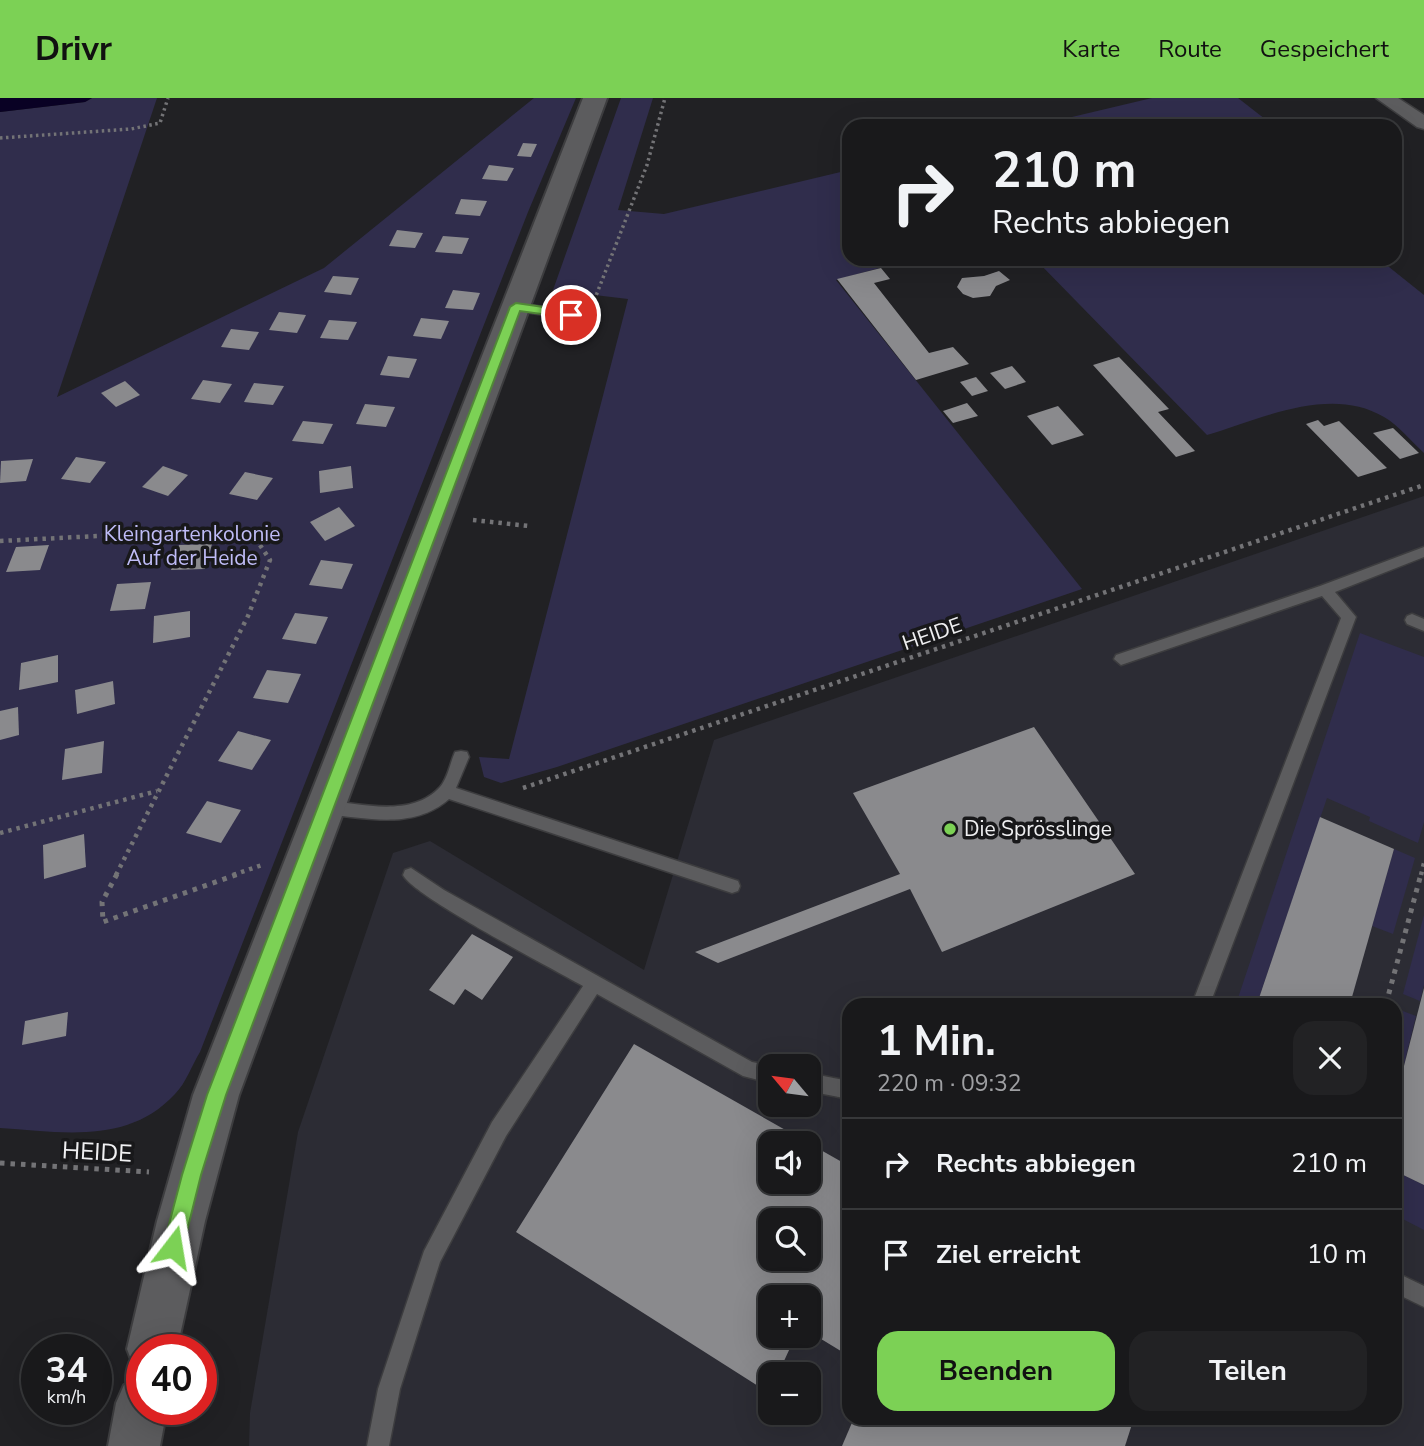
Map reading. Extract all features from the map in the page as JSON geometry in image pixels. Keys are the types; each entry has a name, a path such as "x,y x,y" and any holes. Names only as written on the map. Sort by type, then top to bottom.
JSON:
{"street":[{"path":"155,1334 167,1270 191,1175 216,1095 595,98"},
{"path":"1385,98 1424,123"},
{"path":"134,1446 138,1425"}],"lane":[{"path":"516,307 571,315"},
{"path":"1121,659 1325,590 1424,552"},
{"path":"1203,998 1349,617 1325,590"},
{"path":"324,807 392,813 430,804 446,791 461,757"},
{"path":"446,791 732,886"},
{"path":"411,875 438,895 594,984 749,1070 758,1072"},
{"path":"378,1446 388,1389 431,1258 499,1129 594,984"},
{"path":"821,1085 842,1089"},
{"path":"1402,1286 1424,1297"}],"path":[{"path":"0,138 131,129 160,123 168,98"},
{"path":"588,316 647,165 665,98"},
{"name":"HEIDE","path":"520,789 1424,485"},
{"path":"438,516 528,526"},
{"path":"0,541 215,530 258,542 270,560 248,616 102,902 103,922 262,865 301,869"},
{"path":"0,832 158,791"},
{"path":"1389,998 1424,863"},
{"name":"HEIDE","path":"0,1163 191,1175"}],"shaded area":[{"path":"0,98 92,98 85,102 0,112"},
{"path":"1424,496 1424,1446 249,1446 250,1413 298,1132 393,853 430,841 644,970 714,740"}],"green space":[{"name":"Kleingartenkolonie Auf der Heide","path":"92,98 157,98 57,397 324,268 534,98 576,98 528,212 200,1052 179,1090 156,1110 136,1121 93,1132 46,1132 0,1128 0,112 85,102"},
{"path":"621,98 653,98 618,210 664,214 842,172 842,266 887,266 836,280 1082,589 557,767 501,783 484,777 479,757 509,759 628,299 553,290"},
{"path":"1152,98 1238,98 1265,119 1064,119"},
{"path":"1042,266 1388,266 1424,295 1424,453 1384,417 1363,408 1341,404 1296,408 1207,435"},
{"path":"1360,633 1424,657 1424,822 1418,843 1327,798 1259,998 1238,998"},
{"path":"1394,849 1415,858 1393,934 1372,926"},
{"path":"1424,915 1424,985 1420,1001 1403,994"},
{"path":"1402,1011 1416,1016 1402,1073"},
{"path":"1402,1174 1424,1185 1424,1230 1402,1219"}],"building":[{"path":"523,143 537,144 531,157 517,156"},
{"path":"489,165 514,168 507,181 482,179"},
{"path":"461,199 487,201 480,216 455,214"},
{"path":"397,230 423,233 415,248 389,246"},
{"path":"443,236 469,238 462,254 435,252"},
{"path":"881,268 890,279 874,283 929,353 953,347 969,364 916,380 837,279"},
{"path":"999,271 1010,280 996,286 990,296 973,298 963,294 957,287 962,278 984,276"},
{"path":"333,276 359,278 351,295 324,292"},
{"path":"453,290 480,293 473,310 445,308"},
{"path":"279,312 306,315 297,333 269,330"},
{"path":"421,318 449,321 441,339 413,336"},
{"path":"329,320 357,322 348,340 320,338"},
{"path":"231,329 259,332 249,350 221,347"},
{"path":"388,356 417,359 409,378 380,375"},
{"path":"1119,357 1169,409 1158,412 1195,451 1176,457 1093,365"},
{"path":"1012,366 1026,382 1005,389 990,373"},
{"path":"976,377 988,391 972,396 960,382"},
{"path":"203,380 232,384 220,403 191,399"},
{"path":"125,381 140,395 116,407 101,393"},
{"path":"254,383 284,386 273,405 244,402"},
{"path":"967,403 978,416 953,423 943,411"},
{"path":"365,404 395,407 386,427 356,424"},
{"path":"1058,406 1084,435 1052,445 1027,416"},
{"path":"1318,420 1324,426 1339,421 1387,468 1358,477 1306,424"},
{"path":"303,421 333,424 323,444 292,441"},
{"path":"1393,428 1419,453 1400,459 1373,433"},
{"path":"76,457 106,462 90,483 61,479"},
{"path":"33,459 26,481 0,483 1,461"},
{"path":"163,466 188,475 168,496 142,487"},
{"path":"351,466 353,488 320,493 319,471"},
{"path":"245,472 273,478 257,500 229,494"},
{"path":"339,507 355,526 325,541 310,522"},
{"path":"212,544 205,569 171,570 179,545"},
{"path":"49,545 40,570 6,572 16,547"},
{"path":"321,560 353,564 342,589 309,585"},
{"path":"151,582 145,609 110,611 117,584"},
{"path":"190,611 190,637 153,643 154,616"},
{"path":"295,613 328,617 316,644 282,639"},
{"path":"58,655 58,682 19,690 21,663"},
{"path":"267,670 301,674 288,703 253,698"},
{"path":"113,681 115,704 77,714 75,690"},
{"path":"18,707 19,735 0,740 0,711"},
{"path":"1034,727 1135,874 942,952 910,889 718,963 695,952 900,874 853,793"},
{"path":"238,731 271,740 252,770 218,761"},
{"path":"104,741 102,773 62,780 65,749"},
{"path":"207,801 241,810 221,843 186,833"},
{"path":"1320,817 1394,849 1352,998 1259,998"},
{"path":"84,834 86,867 44,879 43,845"},
{"path":"472,934 513,957 482,1000 465,989 454,1005 429,990"},
{"path":"1424,988 1424,1185 1402,1174 1402,1074"},
{"path":"68,1012 66,1036 22,1045 25,1021"},
{"path":"634,1044 758,1114 758,1117 787,1131 758,1131 758,1194 821,1194 821,1150 842,1162 842,1352 821,1339 821,1285 758,1285 758,1348 790,1348 784,1362 758,1362 758,1386 516,1232"},
{"path":"851,1425 1132,1425 1125,1446 842,1446"}],"place":[{"name":"Die Sprösslinge","path":"950,829"}],"route":[{"path":"173,1247 191,1175 216,1095 516,307 571,315"}]}
